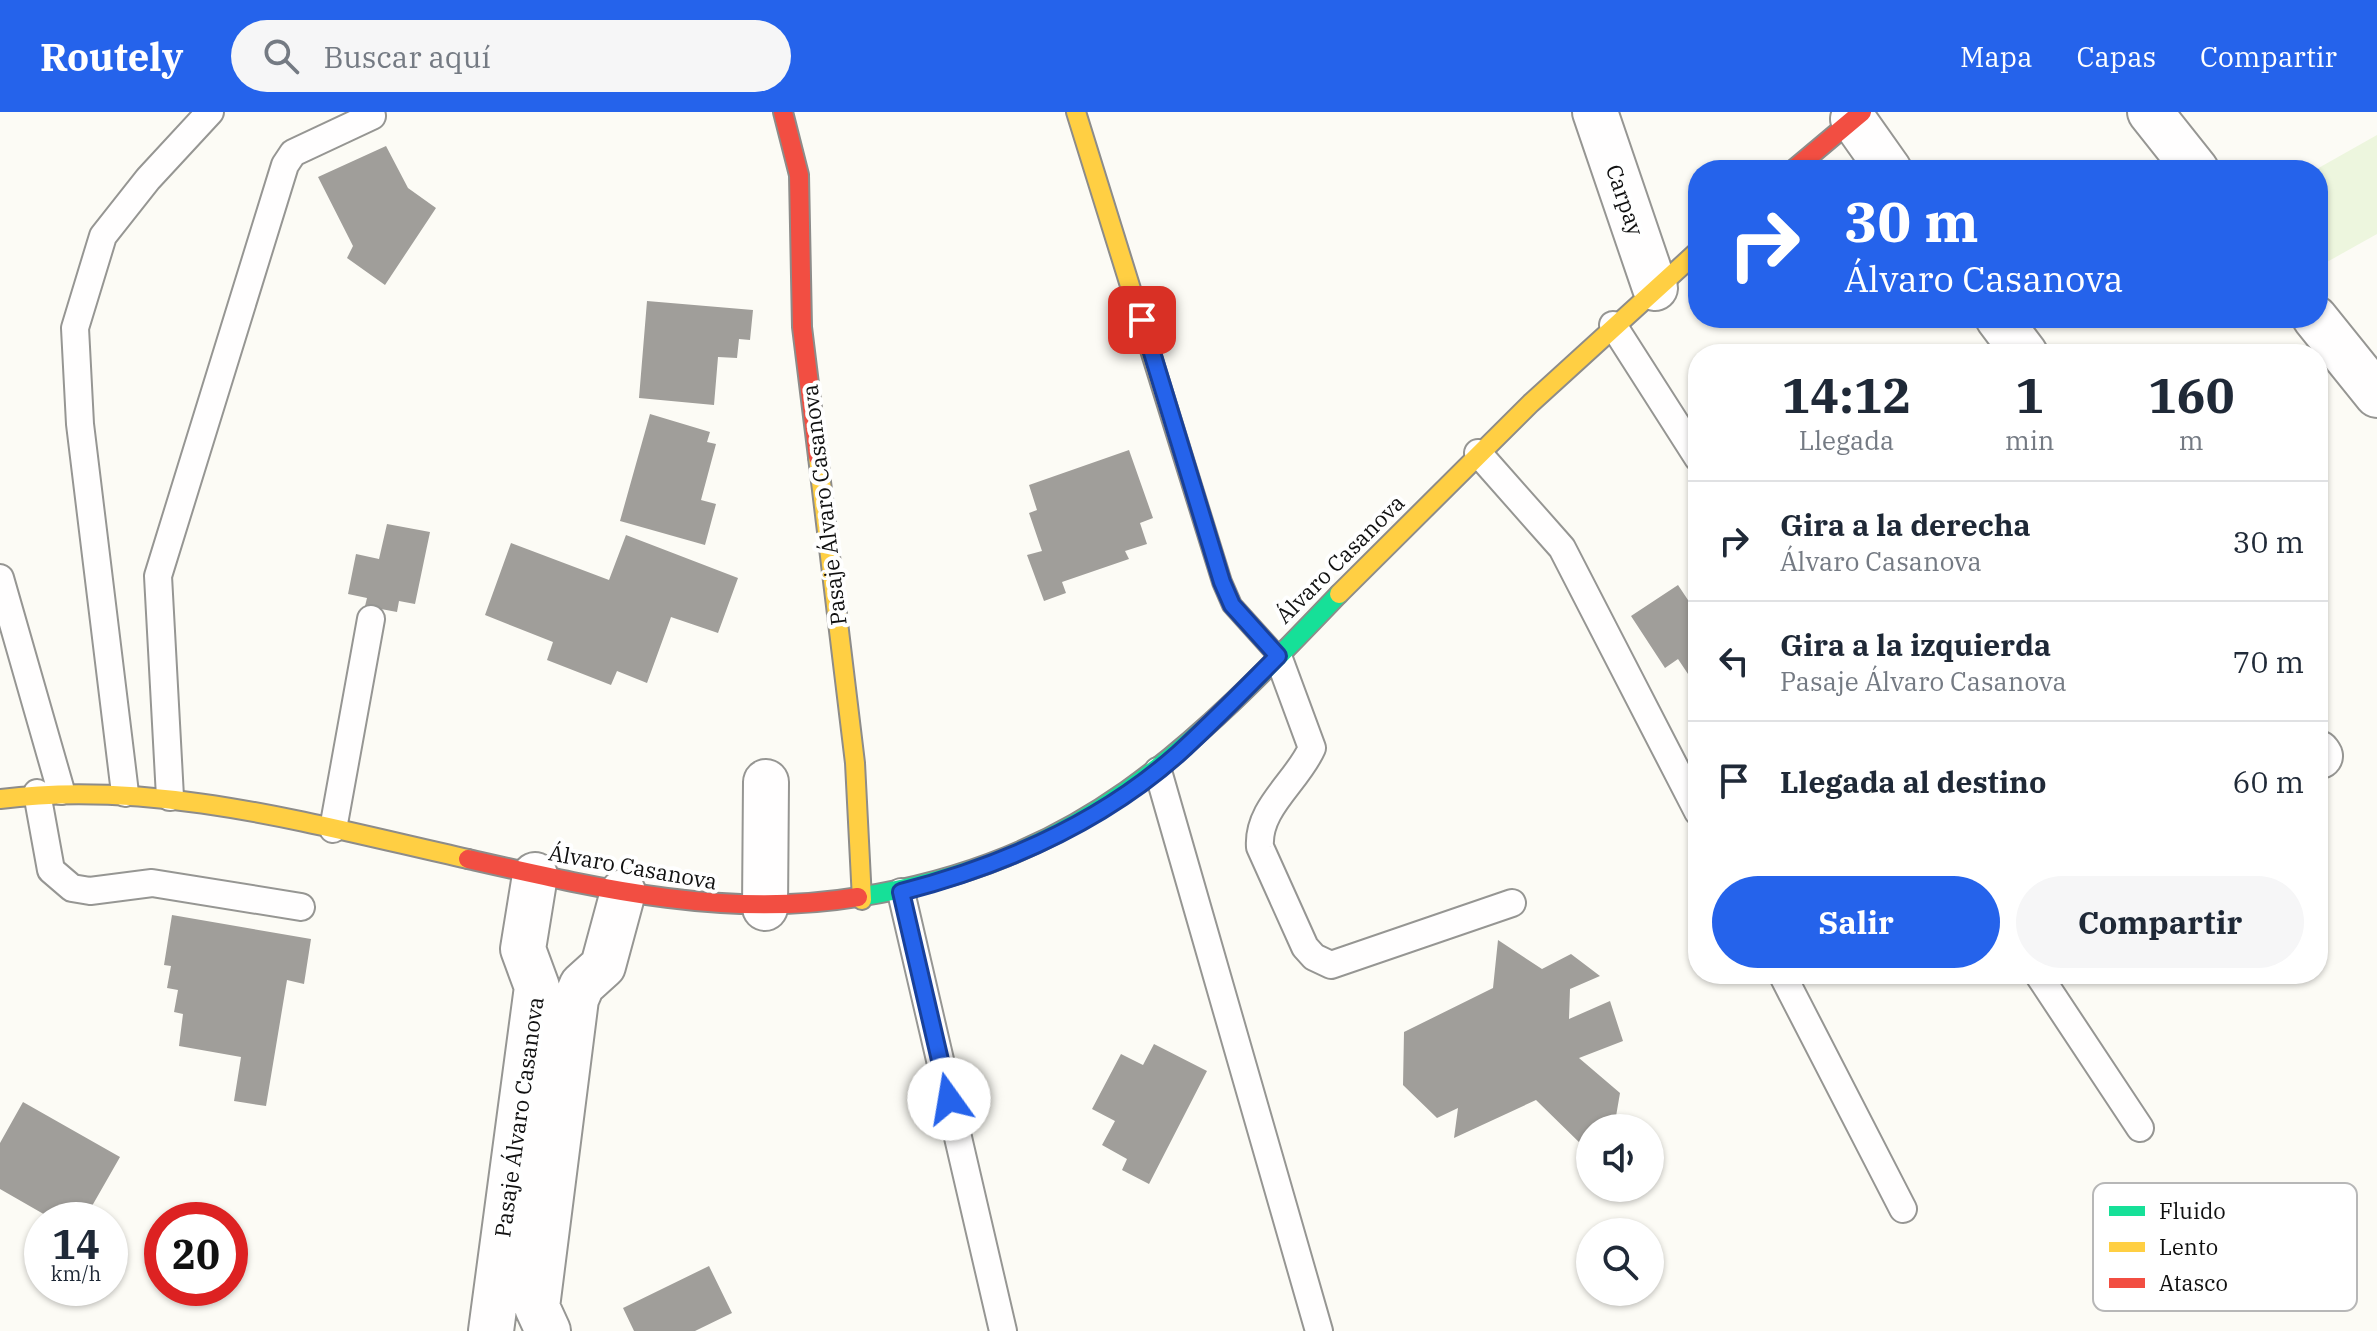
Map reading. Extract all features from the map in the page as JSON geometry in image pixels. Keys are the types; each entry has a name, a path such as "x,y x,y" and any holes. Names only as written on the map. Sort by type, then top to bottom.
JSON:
{"street":[{"name":"Pasaje Álvaro Casanova","path":"783,112 799,175 802,327 855,763 862,900"},
{"path":"1076,112 1222,582 1232,605 1278,656"},
{"name":"Carpay","path":"1595,112 1655,288"},
{"path":"2150,112 2188,160"},
{"path":"1805,160 1857,116 1883,160"},
{"name":"Álvaro Casanova","path":"0,799 49,792 170,797 333,829 535,875 716,906 765,908 862,900 901,892 988,866 1047,841 1122,797 1158,771 1278,656 1478,453 1613,325 1688,260"},
{"path":"2323,328 2377,395"},
{"path":"765,908 766,782"},
{"name":"Pasaje Álvaro Casanova","path":"535,875 523,949 537,987 492,1323 542,1319 576,999 582,985 603,966 623,892"}],"lane":[{"path":"125,793 80,424 75,328 103,236 148,179 210,112"},
{"path":"170,797 158,576 285,165 293,153 372,116"},
{"path":"1613,325 1688,442"},
{"path":"1478,453 1562,548 1688,793"},
{"path":"0,578 49,792 51,870 72,888 90,891 152,883 301,907"},
{"path":"333,829 371,619"},
{"path":"1278,656 1312,748 1303,769 1280,794 1259,832 1260,847 1305,947 1314,957 1331,965 1512,903"},
{"path":"1158,771 1319,1331"},
{"path":"901,892 1003,1331"},
{"path":"1787,984 1903,1209"},
{"path":"2045,984 2140,1128"}],"green space":[{"path":"2377,135 2377,234 2328,261 2328,163"}],"building":[{"path":"386,146 408,188 436,208 385,285 347,258 353,246 318,177"},
{"path":"647,301 753,310 750,340 739,339 737,358 718,357 714,405 639,398"},
{"path":"650,414 710,432 707,442 716,444 701,500 716,504 705,545 620,521"},
{"path":"1129,450 1153,518 1140,523 1147,544 1125,551 1129,559 1062,582 1066,593 1044,601 1027,555 1042,551 1029,513 1037,510 1029,485"},
{"path":"387,524 430,532 415,604 399,601 397,612 365,606 367,598 348,594 356,554 379,559"},
{"path":"626,535 738,578 718,633 671,617 647,683 617,671 611,685 547,660 553,642 485,615 511,543 609,580"},
{"path":"1678,585 1688,600 1688,674 1678,659 1665,668 1631,616"},
{"path":"172,915 311,939 304,984 287,980 266,1106 234,1101 241,1057 179,1046 183,1014 174,1012 178,990 167,988 171,966 164,965"},
{"path":"1498,940 1542,969 1571,954 1600,976 1570,989 1569,1019 1610,1001 1623,1041 1579,1058 1620,1093 1616,1114 1576,1114 1576,1139 1536,1100 1454,1138 1458,1108 1437,1118 1403,1085 1404,1032 1493,988"},
{"path":"1154,1044 1207,1071 1149,1184 1122,1170 1127,1159 1102,1145 1115,1121 1092,1109 1121,1054 1143,1065"},
{"path":"23,1102 120,1157 94,1202 24,1203 0,1189 0,1143"},
{"path":"709,1266 732,1313 695,1331 634,1331 623,1308"}],"traffic: fast":[{"path":"858,897 937,880 1006,857 1069,827 1126,791 1180,749 1232,702 1339,594"}],"traffic: slow":[{"path":"1076,112 1222,582 1232,605 1278,656"},
{"path":"1339,594 1531,403 1688,260"},
{"path":"818,457 855,763 862,900"},
{"path":"0,799 59,794 177,800 294,820 468,859"}],"traffic: jam":[{"path":"783,112 799,175 802,327 818,457"},
{"path":"1805,160 1862,112"},
{"path":"468,859 613,890 710,902 809,903 858,897"}],"route":[{"path":"949,1099 901,892 1000,862 1047,841 1122,797 1178,754 1278,656 1232,605 1222,582 1217,557 1142,320"}]}
